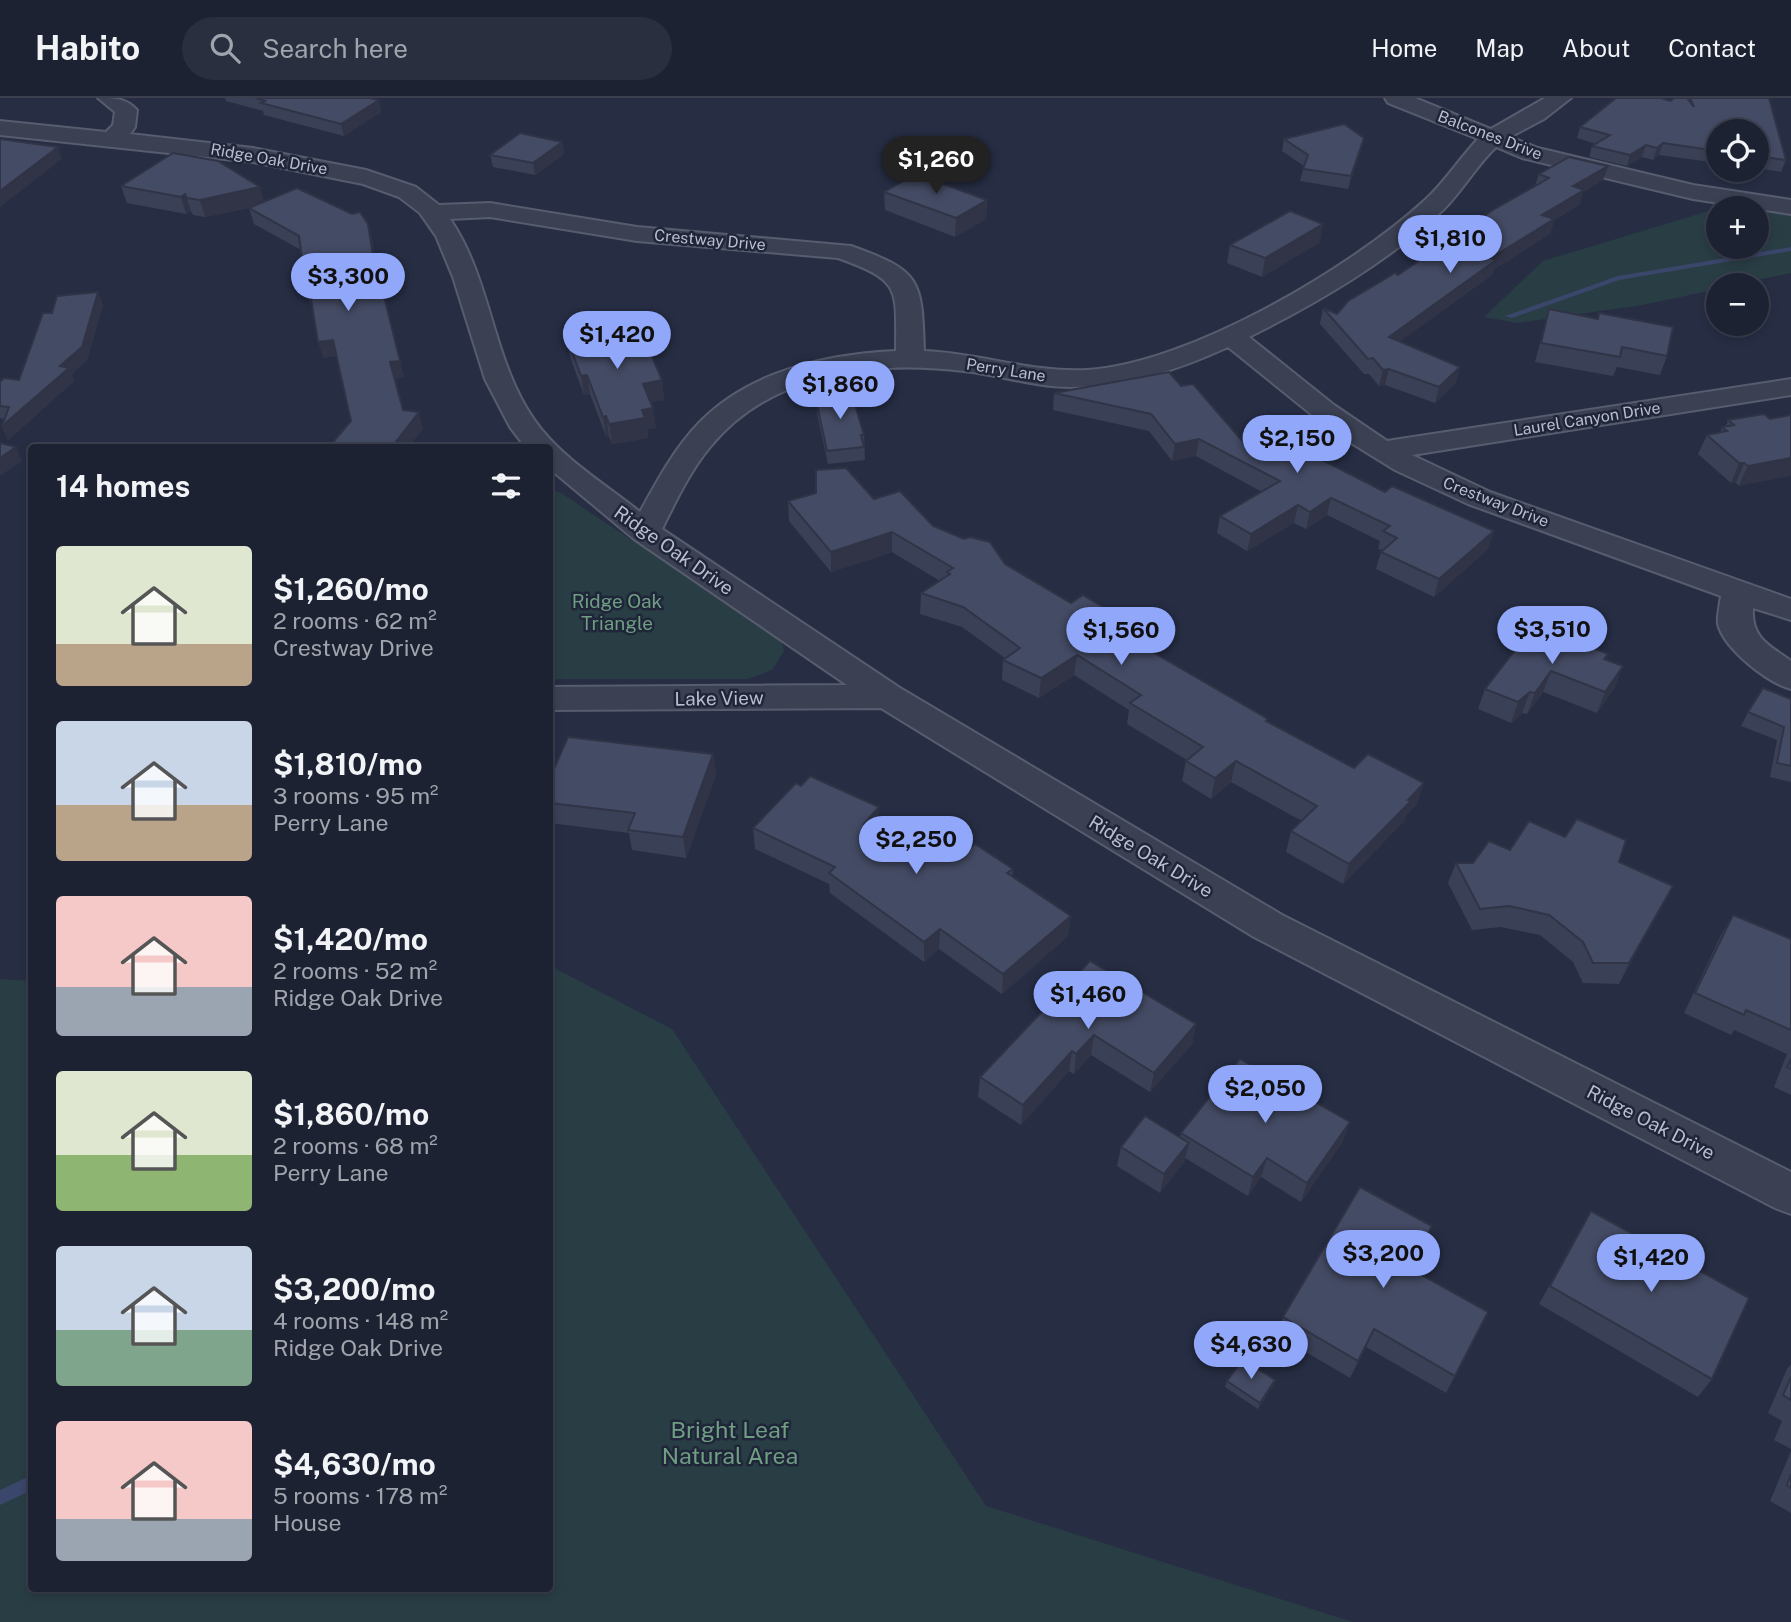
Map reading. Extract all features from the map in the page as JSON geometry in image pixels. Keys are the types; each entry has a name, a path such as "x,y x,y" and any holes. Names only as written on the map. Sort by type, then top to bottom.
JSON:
{"street":[{"path":"109,98 126,110 124,127 110,141"},
{"name":"Balcones Drive","path":"1396,98 1530,153 1693,192 1791,207"},
{"path":"1491,139 1560,98"},
{"name":"Ridge Oak Drive","path":"0,128 280,158 369,178 414,195 435,212 456,252 503,393 534,444"},
{"name":"Perry Lane","path":"645,532 696,446 723,416 766,388 808,373 852,362 910,358 965,363 1037,377 1082,378 1125,373 1170,361 1232,336 1307,295 1386,243 1444,196 1491,139"},
{"name":"Crestway Drive","path":"435,212 490,210 637,234 842,251 875,262 898,278 909,298 910,358"},
{"name":"Crestway Drive","path":"1232,336 1331,416 1382,451 1479,498 1791,610"},
{"name":"Laurel Canyon Drive","path":"1382,451 1791,387"},
{"name":"Ridge Oak Drive","path":"553,460 645,532 888,696 1268,926 1791,1194"},
{"path":"1738,591 1735,624 1748,646 1791,678"},
{"name":"Lake View","path":"553,699 888,696"}],"green space":[{"path":"1769,211 1791,214 1791,273 1769,278 1769,273 1706,273 1706,292 1642,305 1517,323 1484,317 1543,261 1706,212 1706,259 1769,259"},
{"name":"Ridge Oak Triangle","path":"553,490 781,639 784,651 772,670 747,679 553,679"},
{"name":"Bright Leaf Natural Area","path":"553,968 672,1029 986,1506 1353,1622 0,1622 0,979 28,981 28,1592 553,1592"}],"building":[{"path":"256,98 379,100 341,124 261,103 265,101"},
{"path":"1616,98 1661,98 1670,101 1687,98 1694,107 1690,98 1769,98 1786,160 1769,158 1769,119 1706,119 1706,149 1663,143 1657,148 1646,145 1630,155 1592,146 1610,135 1580,127"},
{"path":"1344,124 1364,138 1351,176 1303,169 1308,155 1284,139"},
{"path":"520,133 562,142 533,163 490,155"},
{"path":"0,139 58,147 0,191"},
{"path":"173,153 218,161 260,187 200,200 187,198 185,194 181,197 121,186"},
{"path":"1569,157 1608,166 1573,186 1584,190 1542,215 1554,219 1491,258 1496,260 1389,337 1460,367 1439,387 1389,369 1383,370 1373,358 1368,359 1323,308 1337,314 1348,301 1395,273 1398,275 1493,210 1549,178 1539,174"},
{"path":"916,174 987,200 956,218 884,192"},
{"path":"297,188 352,214 360,212 368,224 378,288 382,288 400,361 390,362 403,410 419,412 394,444 331,444 351,421 333,340 318,342 309,287 306,288 299,236 249,208"},
{"path":"1290,211 1323,224 1265,258 1230,245"},
{"path":"98,292 82,347 60,366 69,368 2,426 9,407 0,406 0,382 4,378 19,380 43,313 52,313 57,296"},
{"path":"1549,309 1598,319 1599,313 1673,327 1667,356 1622,347 1620,357 1541,343"},
{"path":"639,326 662,380 643,384 653,408 642,410 645,418 609,424 606,416 603,417 587,375 581,376 567,338"},
{"path":"1169,372 1181,386 1193,384 1250,450 1263,441 1274,447 1300,431 1330,446 1314,456 1385,492 1392,486 1494,531 1439,579 1381,552 1397,538 1383,531 1390,526 1331,498 1310,512 1298,505 1251,534 1220,516 1280,481 1199,439 1175,444 1151,414 1054,393"},
{"path":"851,391 864,435 861,435 864,447 827,451 816,400 825,393"},
{"path":"1764,414 1770,419 1791,415 1791,458 1748,466 1739,463 1707,435 1727,431 1722,427 1734,425 1728,420"},
{"path":"0,443 16,447 0,458"},
{"path":"846,468 874,499 900,491 933,526 964,539 970,537 990,542 1005,564 1071,603 1083,595 1126,621 1113,629 1268,719 1266,721 1354,768 1368,754 1424,783 1408,800 1411,801 1349,864 1291,831 1317,806 1236,761 1215,778 1186,761 1203,747 1130,703 1141,695 1077,655 1041,678 1003,660 1020,648 963,607 921,593 950,574 947,572 953,568 892,532 831,552 788,501 816,493 816,470"},
{"path":"1535,631 1556,639 1559,634 1608,654 1604,659 1623,666 1605,692 1551,671 1535,693 1530,692 1518,702 1485,689 1516,649 1520,650"},
{"path":"1763,688 1791,699 1791,766 1777,763 1784,727 1748,712"},
{"path":"568,737 713,754 683,837 628,830 635,813 553,803 553,771"},
{"path":"810,776 879,807 864,824 935,856 945,849 960,856 975,844 1013,869 1007,873 1071,916 1003,974 940,929 924,942 829,873 835,867 753,828 796,783 801,786"},
{"path":"1577,819 1626,840 1619,862 1673,886 1629,963 1593,963 1583,942 1549,915 1509,906 1480,909 1456,863 1473,863 1489,841 1510,850 1529,821 1565,837"},
{"path":"1733,915 1791,939 1791,1030 1746,1010 1744,1015 1695,993"},
{"path":"1090,961 1196,1024 1154,1073 1094,1035 1076,1054 1072,1051 1023,1105 980,1077"},
{"path":"1240,1059 1350,1122 1307,1183 1267,1158 1253,1177 1181,1133"},
{"path":"1145,1116 1189,1143 1164,1174 1121,1147"},
{"path":"1360,1187 1432,1226 1409,1268 1488,1312 1455,1376 1374,1329 1358,1361 1283,1317"},
{"path":"1591,1211 1749,1298 1712,1379 1550,1286"},
{"path":"1243,1359 1275,1380 1260,1403 1227,1381"},
{"path":"1791,1377 1791,1400 1783,1395"}],"waterway":[{"path":"1509,316 1618,278 1791,249"},
{"path":"0,1498 28,1484"}]}
